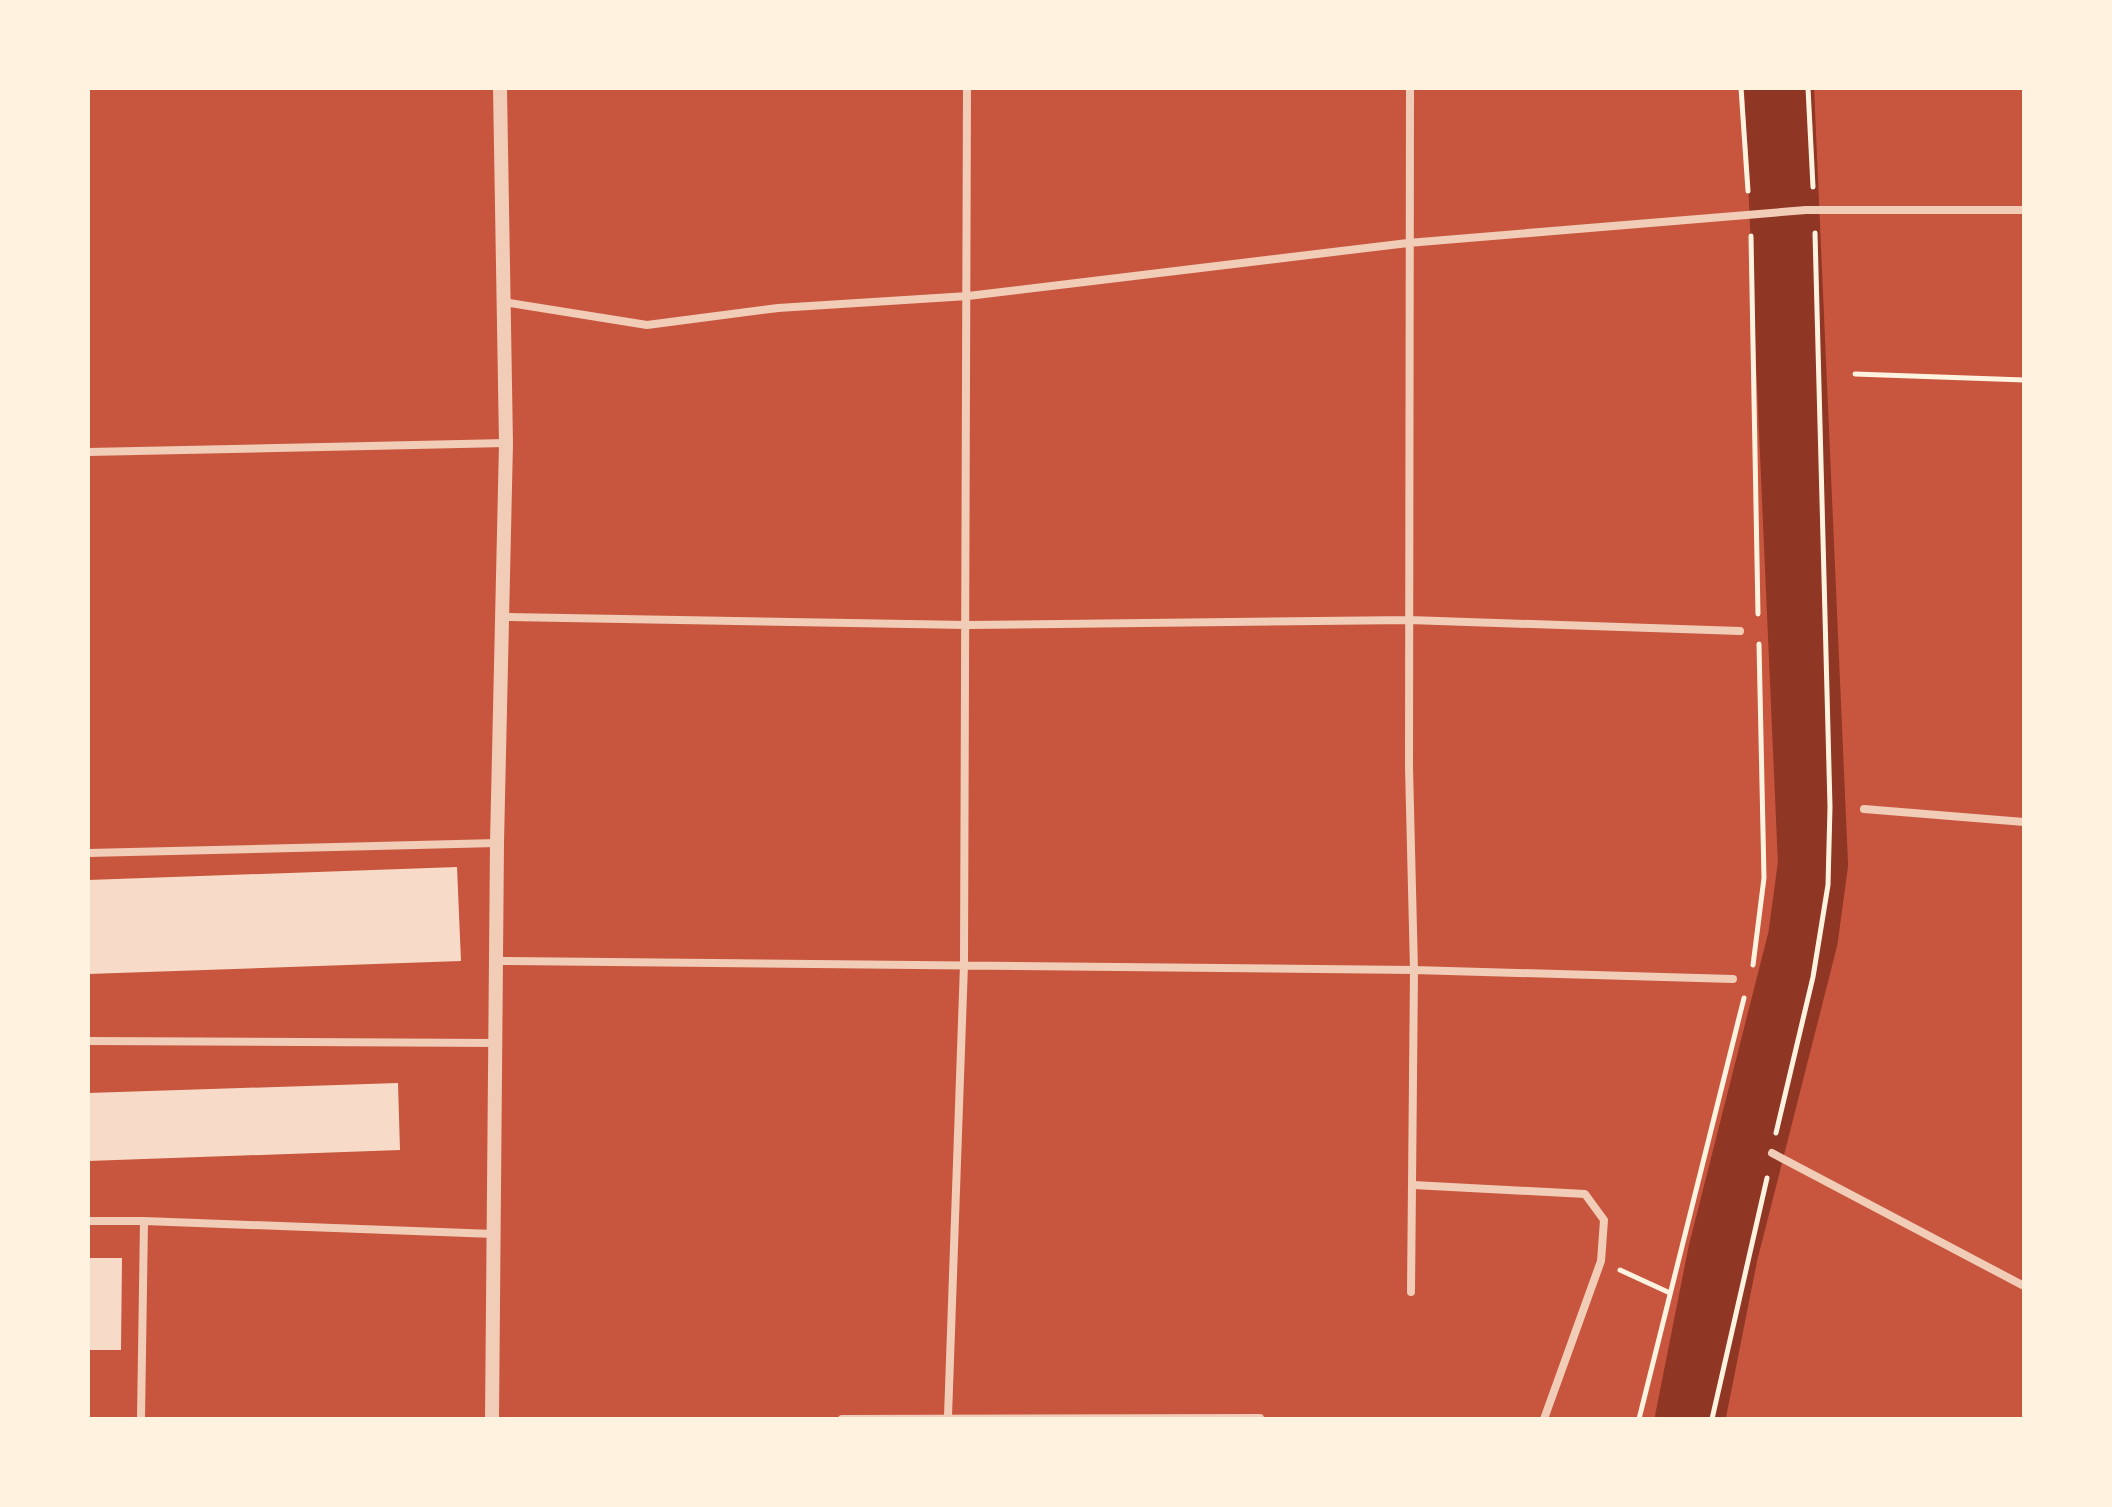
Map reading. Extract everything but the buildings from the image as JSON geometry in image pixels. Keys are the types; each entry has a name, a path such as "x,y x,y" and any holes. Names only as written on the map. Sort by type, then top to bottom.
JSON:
{"street":[{"path":"492,1419 497,843 506,443 500,88"},
{"path":"948,1416 964,965 967,88"},
{"path":"1410,88 1409,620 1414,970 1411,1292"},
{"path":"503,302 647,325 778,308 968,296 1408,243 1811,210 2024,210"},
{"path":"88,452 506,443"},
{"path":"503,617 967,625 1409,620 1740,631"},
{"path":"1864,809 2024,822"},
{"path":"88,853 497,843"},
{"path":"498,961 1414,970 1733,979"},
{"path":"88,1041 497,1043"},
{"path":"1772,1153 2024,1286"},
{"path":"1413,1185 1585,1194 1604,1220 1601,1261 1544,1419"},
{"path":"88,1221 494,1234"},
{"path":"141,1419 144,1221"},
{"path":"842,1419 948,1416 1260,1418"}],"path":[{"path":"1741,88 1751,215 1759,620"},
{"path":"1712,1419 1813,977 1828,885 1830,807 1808,88"},
{"path":"1855,374 2024,380"},
{"path":"1753,966 1764,878 1759,635"},
{"path":"1639,1419 1744,996"},
{"path":"1601,1261 1670,1293"}],"waterway":[{"path":"1690,1419 1723,1253 1803,938 1813,864 1779,88"}]}
